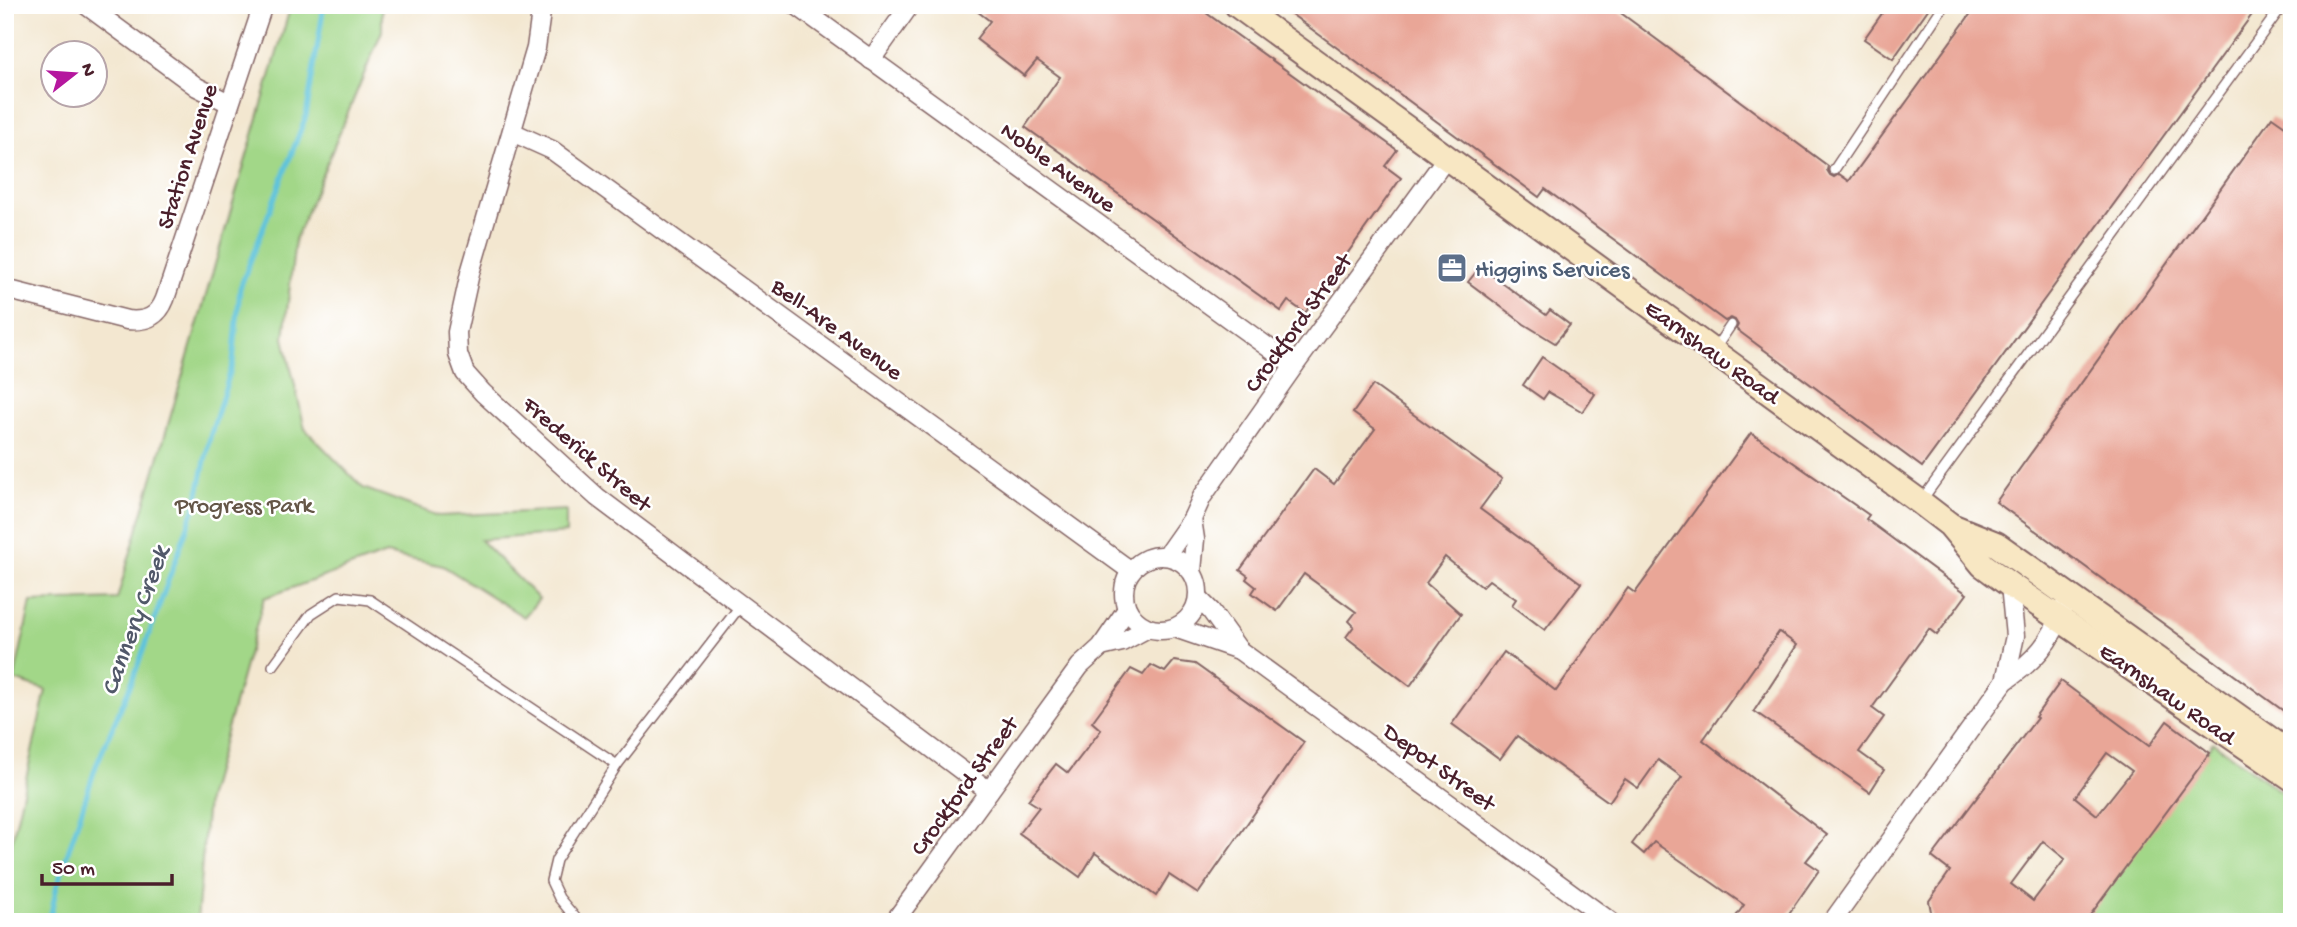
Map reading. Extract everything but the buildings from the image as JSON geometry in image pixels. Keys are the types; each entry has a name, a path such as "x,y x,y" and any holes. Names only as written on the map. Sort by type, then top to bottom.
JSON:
{"street":[{"path":"86,5 197,87 229,103"},
{"name":"Station Avenue","path":"5,289 127,320 151,318 159,312 263,5"},
{"name":"Frederick Street","path":"542,5 536,48 471,273 457,332 456,343 465,373 483,393 597,497 989,791"},
{"name":"Noble Avenue","path":"796,5 1294,366"},
{"path":"871,60 910,5"},
{"name":"Earnshaw Road","path":"1237,5 1920,502 1950,525 1983,565 2010,585 2292,778"},
{"name":"Bell-Are Avenue","path":"512,132 552,150 1131,571"},
{"name":"Crockford Street","path":"1166,556 1192,519 1202,498 1294,366 1447,158"},
{"path":"1192,519 1195,539 1192,571 1199,589 1191,616 1175,628 1166,630 1148,628 1133,617 1128,609 1124,589 1131,571 1146,558 1176,558 1192,571"},
{"name":"Earnshaw Road","path":"1950,525 1996,544 2292,755"},
{"path":"2005,681 2015,636 2010,585"},
{"path":"1832,922 2005,681 2029,665 2047,643 2067,594"},
{"name":"Depot Street","path":"1198,598 1211,611 1239,650"},
{"name":"Crockford Street","path":"894,922 1080,666 1101,647 1128,609"},
{"name":"Crockford Street","path":"1101,647 1122,642 1148,628"},
{"name":"Depot Street","path":"1175,628 1239,650 1611,922"}],"lane":[{"path":"1834,170 1944,5"},
{"path":"1920,502 2283,5"},
{"path":"1713,351 1731,325"},
{"path":"273,666 311,614 339,596 370,600 617,765"},
{"path":"579,922 559,898 551,881 556,860 617,765 741,605"}],"green space":[{"name":"Progress Park","path":"291,5 382,5 382,31 295,240 284,338 305,429 363,488 439,516 566,510 566,533 480,540 539,599 524,617 443,566 386,554 264,598 207,800 197,922 5,922 5,872 46,690 14,680 31,602 117,599"},
{"path":"2213,742 2292,800 2292,922 2082,922"}],"waterway":[{"name":"Cannery Creek","path":"49,922 57,886 96,766 133,679 196,503 210,437 233,363 240,288 306,116 324,5"}],"place":[{"name":"Higgins Services","path":"1452,268"}]}
